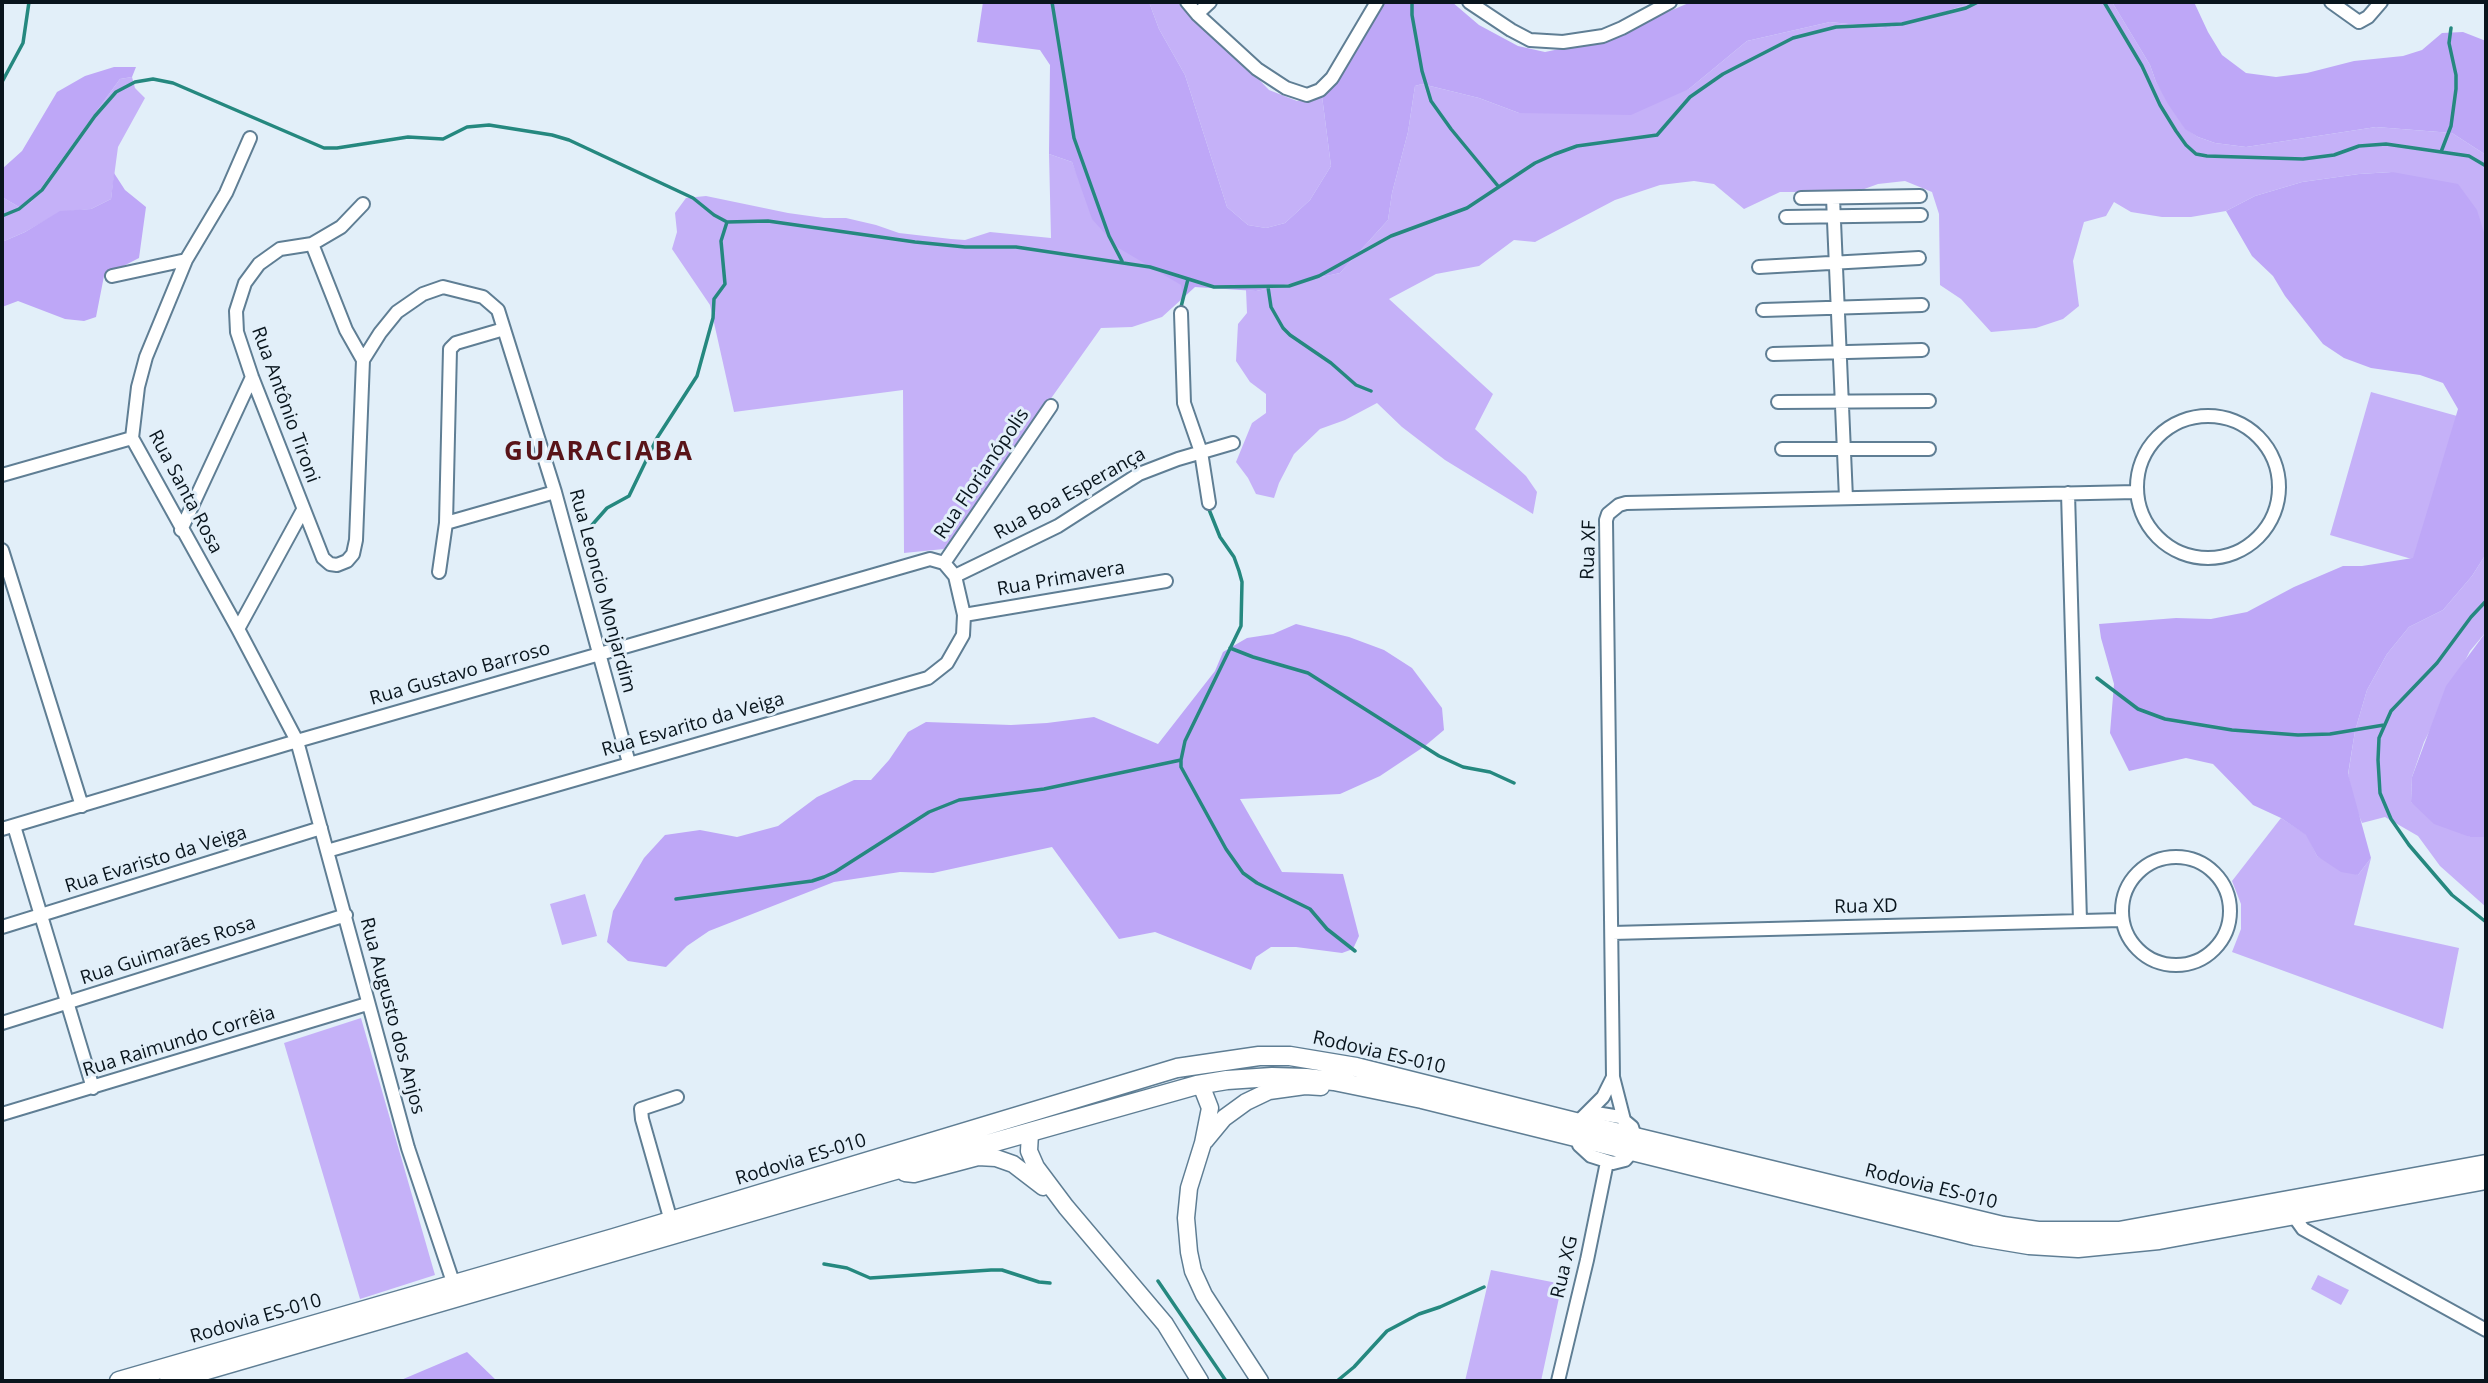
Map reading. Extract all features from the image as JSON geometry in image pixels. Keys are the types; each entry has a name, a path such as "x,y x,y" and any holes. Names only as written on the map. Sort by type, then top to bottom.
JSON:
{"main road":[{"name":"Rodovia ES-010","path":"169,1381 671,1221 1177,1068 1259,1056 1290,1056 1328,1061 1582,1125 1633,1145 1975,1236 2029,1245 2078,1248 2159,1240 2486,1180"},
{"path":"1177,1068 1197,1085"},
{"name":"Rodovia ES-010","path":"119,1381 892,1171 1197,1085 1260,1078 1335,1081 1422,1099 1582,1125"},
{"path":"1030,1133 1036,1120 1049,1107"},
{"name":"Rodovia ES-010","path":"1633,1145 2003,1226 2038,1231 2119,1231 2486,1164"}],"street":[{"path":"1187,2 1257,69 1286,88 1307,95 1320,90 1332,78 1377,2"},
{"path":"1197,14 1210,2"},
{"path":"1469,2 1488,8 1530,40 1563,42 1612,32 1670,2"},
{"path":"2331,2 2359,22 2365,20 2381,2"},
{"name":"Rua Santa Rosa","path":"250,138 226,193 186,260 146,357 138,387 132,438 297,741"},
{"path":"1801,198 1920,195"},
{"path":"1833,198 1846,498"},
{"name":"Rua Antônio Tironi","path":"363,204 341,227 312,244 280,249 259,264 245,283 236,311 237,332 252,377 323,558 330,564 337,565 347,561 353,554 356,540 363,360"},
{"path":"1786,217 1921,215"},
{"path":"312,244 346,330 363,360"},
{"path":"1759,267 1919,258"},
{"path":"112,276 186,260"},
{"name":"Rua Leoncio Monjardim","path":"363,360 397,312 423,294 443,287 483,297 498,310 555,492 629,763"},
{"path":"1763,310 1922,305"},
{"path":"1181,313 1184,402 1201,452 1209,503"},
{"path":"439,572 446,523 450,349 456,343 504,329"},
{"path":"1773,355 1922,350"},
{"path":"181,530 252,377"},
{"path":"1778,402 1928,401"},
{"name":"Rua Florianópolis","path":"944,563 1051,406"},
{"path":"2208,415 2227,418 2245,426 2260,438 2272,454 2279,492 2271,519 2253,542 2236,552 2217,558 2198,558 2179,552 2162,542 2149,528 2140,511 2136,492 2137,472 2144,454 2155,438 2170,426 2188,418 2208,415"},
{"path":"2,475 132,438"},
{"name":"Rua Boa Esperança","path":"955,576 1058,526 1117,486 1166,463 1233,443"},
{"path":"1782,449 1929,449"},
{"path":"446,523 555,492"},
{"name":"Rua XF","path":"1633,1145 1632,1127 1624,1120 1613,1077 1608,514 1626,503 2136,492"},
{"path":"2068,493 2080,921"},
{"path":"238,629 303,510"},
{"path":"2,550 82,806"},
{"name":"Rua Gustavo Barroso","path":"8,828 297,741 930,559 944,563"},
{"name":"Rua Esvarito da Veiga","path":"327,851 928,678 939,671 963,635 964,615 955,576 944,563"},
{"name":"Rua Primavera","path":"964,615 1166,581"},
{"name":"Rua Augusto dos Anjos","path":"297,741 408,1148 458,1290"},
{"path":"8,828 41,916 93,1088"},
{"name":"Rua Evaristo da Veiga","path":"2,927 321,828"},
{"path":"2179,856 2203,863 2221,880 2230,902 2229,927 2216,948 2196,962 2172,966 2149,959 2131,942 2121,920 2123,895 2135,874 2155,860 2179,856"},
{"name":"Rua Guimarães Rosa","path":"2,1023 346,915"},
{"name":"Rua XD","path":"1612,933 2121,920"},
{"name":"Rua Raimundo Corrêia","path":"2,1114 367,1004"},
{"path":"1613,1077 1603,1097 1582,1125 1584,1152 1620,1163 1625,1160 1633,1145"},
{"path":"1197,1085 1203,1090 1210,1108 1203,1143 1189,1188 1186,1218 1188,1252 1204,1295 1260,1381"},
{"path":"1203,1143 1224,1118 1245,1102 1269,1091 1305,1086 1361,1093 1407,1104 1422,1099"},
{"path":"671,1221 641,1109 677,1097"},
{"path":"1582,1125 1624,1120"},
{"path":"1030,1133 1029,1151 1036,1167 1066,1207 1165,1324 1200,1381"},
{"path":"892,1171 914,1174 978,1157 996,1158 1013,1164 1032,1177 1066,1207"},
{"name":"Rua XG","path":"1558,1381 1607,1161"},
{"path":"2293,1215 2303,1229 2486,1330"}],"shaded area":[{"path":"983,2 1149,2 1159,29 1185,75 1227,207 1248,225 1266,228 1285,223 1310,200 1331,166 1322,96 1385,2 1452,2 1479,25 1518,46 1545,52 1602,40 1691,2 1973,2 1886,28 1830,22 1747,41 1689,89 1631,115 1519,113 1479,98 1422,84 1415,86 1408,132 1388,220 1340,273 1256,291 1195,287 1183,298 1181,285 1117,247 1092,219 1072,162 1049,154 1050,65 1040,50 977,42"},
{"path":"1149,2 1177,2 1194,21 1222,41 1269,90 1297,101 1322,96 1331,166 1310,200 1285,223 1266,228 1248,225 1227,207 1185,75 1159,29"},
{"path":"1973,2 2112,2 2185,128 2198,137 2215,143 2246,147 2376,127 2452,133 2486,155 2486,239 2392,172 2302,182 2255,196 2226,211 2191,217 2162,217 2131,212 2114,202 2106,216 2084,222 2073,261 2079,306 2063,319 2036,328 1991,332 1961,299 1940,285 1939,214 1932,192 1905,181 1878,184 1856,192 1780,192 1744,209 1714,184 1694,181 1660,185 1615,200 1535,242 1514,240 1479,266 1436,274 1389,299 1493,394 1475,429 1526,476 1537,492 1533,514 1445,460 1402,427 1377,403 1345,420 1320,429 1294,454 1274,498 1256,494 1236,462 1252,423 1266,413 1266,394 1250,382 1236,361 1238,324 1247,313 1246,290 1256,291 1340,273 1388,220 1408,132 1415,86 1422,84 1479,98 1519,113 1689,89 1747,41 1830,22 1886,28"},
{"path":"2112,2 2194,2 2222,55 2246,73 2276,77 2307,73 2354,61 2403,56 2422,50 2442,33 2463,32 2486,41 2486,155 2452,133 2376,127 2246,147 2215,143 2198,137 2185,129 2168,104 2150,65"},
{"path":"114,67 136,67 132,77 120,79 31,202 19,207 2,197 2,169 22,151 57,92 85,76"},
{"path":"132,77 135,88 145,98 118,147 111,199 91,209 60,212 2,242 2,197 19,207 31,202 120,79"},
{"path":"1049,154 1072,162 1083,189 1163,273 1182,285 1183,298 1162,317 1132,327 1101,328 944,549 904,553 903,390 734,412 710,305 672,249 677,232 675,213 686,198 706,196 788,213 846,218 899,233 965,240 990,232 1051,238"},
{"path":"2392,172 2458,184 2477,210 2486,239 2486,554 2472,576 2443,610 2409,627 2387,654 2367,690 2355,731 2348,774 2371,858 2358,875 2341,872 2317,856 2306,835 2281,818 2253,805 2213,764 2186,758 2129,771 2110,733 2114,684 2099,624 2176,618 2211,619 2247,612 2294,587 2343,566 2362,566 2413,558 2458,409 2443,383 2420,375 2371,368 2344,358 2323,344 2285,296 2273,276 2252,256 2226,211 2255,196 2302,182"},
{"path":"114,173 125,190 146,207 139,258 104,276 96,317 84,321 65,319 18,301 2,307 2,242 60,211 91,209 111,199"},
{"path":"2371,392 2457,416 2415,560 2330,535"},
{"path":"2486,554 2486,632 2470,651 2424,742 2412,777 2411,802 2470,837 2486,837 2486,907 2440,866 2418,836 2385,817 2362,823 2348,775 2355,731 2367,690 2387,654 2409,627 2443,610 2472,576"},
{"path":"1296,624 1349,637 1384,650 1412,668 1442,708 1444,730 1380,776 1340,794 1240,799 1282,872 1343,874 1359,936 1353,949 1342,953 1296,947 1271,947 1256,957 1251,970 1155,932 1119,939 1052,847 933,873 900,872 834,882 709,931 687,946 666,967 628,961 607,942 613,911 644,858 665,835 700,830 737,837 778,826 817,797 854,780 871,780 908,732 926,722 1011,725 1094,717 1158,744 1215,671 1223,652 1247,638 1273,634"},
{"path":"2486,632 2486,837 2470,837 2434,824 2411,802 2412,777 2446,686"},
{"path":"2281,818 2307,835 2317,856 2358,875 2371,858 2354,925 2459,948 2443,1029 2232,952 2241,929 2241,904 2232,881"},
{"path":"585,894 597,936 562,945 550,904"},
{"path":"361,1018 435,1275 360,1299 284,1043"},
{"path":"1491,1270 1562,1284 1541,1381 1465,1381"},
{"path":"2318,1275 2349,1290 2341,1305 2311,1289"},
{"path":"467,1352 497,1381 401,1380"}],"waterway":[{"path":"2,82 23,43 29,2"},
{"path":"1052,2 1074,138 1109,236 1122,261"},
{"path":"1412,2 1422,71 1431,101 1498,186"},
{"path":"2,216 19,209 42,190 95,116 116,92 135,82 153,79 173,83 324,148 408,137 443,139 467,127 489,125 552,135 569,140 693,198 727,222 768,221 915,242 965,247 1016,247 1150,267 1214,287 1289,286 1319,276 1391,236 1467,208 1535,163 1555,154 1577,146 1657,135 1690,97 1723,74 1793,38 1836,27 1902,24 1966,8 1978,2"},
{"path":"2104,2 2142,66 2160,105 2186,145 2196,154 2303,159 2334,155 2359,146 2386,144 2469,156 2486,166"},
{"path":"2441,152 2451,126 2456,89 2456,75 2449,43 2451,28"},
{"path":"592,525 607,508 629,496 657,438 697,376 713,318 714,299 725,284 721,241 727,222"},
{"path":"1180,311 1188,279"},
{"path":"1268,287 1271,307 1283,328 1356,385 1371,391"},
{"path":"1208,507 1220,537 1234,557 1239,571 1242,582 1241,626 1185,741 1181,767 1226,849 1243,873 1257,883 1310,909 1327,929 1355,951"},
{"path":"2486,601 2437,663 2391,711 2379,738 2378,760 2380,793 2391,819 2409,845 2452,895 2486,922"},
{"path":"1230,648 1308,673 1439,756 1463,767 1490,772 1514,783"},
{"path":"2097,678 2138,709 2165,719 2232,730 2298,735 2330,734 2384,725"},
{"path":"676,899 812,881 824,877 929,812 959,800 1044,789 1181,760"},
{"path":"824,1264 847,1268 870,1278 1002,1270 1050,1283"},
{"path":"1158,1281 1226,1381"},
{"path":"1337,1381 1354,1367 1387,1331 1419,1314 1484,1287"}],"district":[{"name":"GUARACIABA","path":"599,453"}]}
